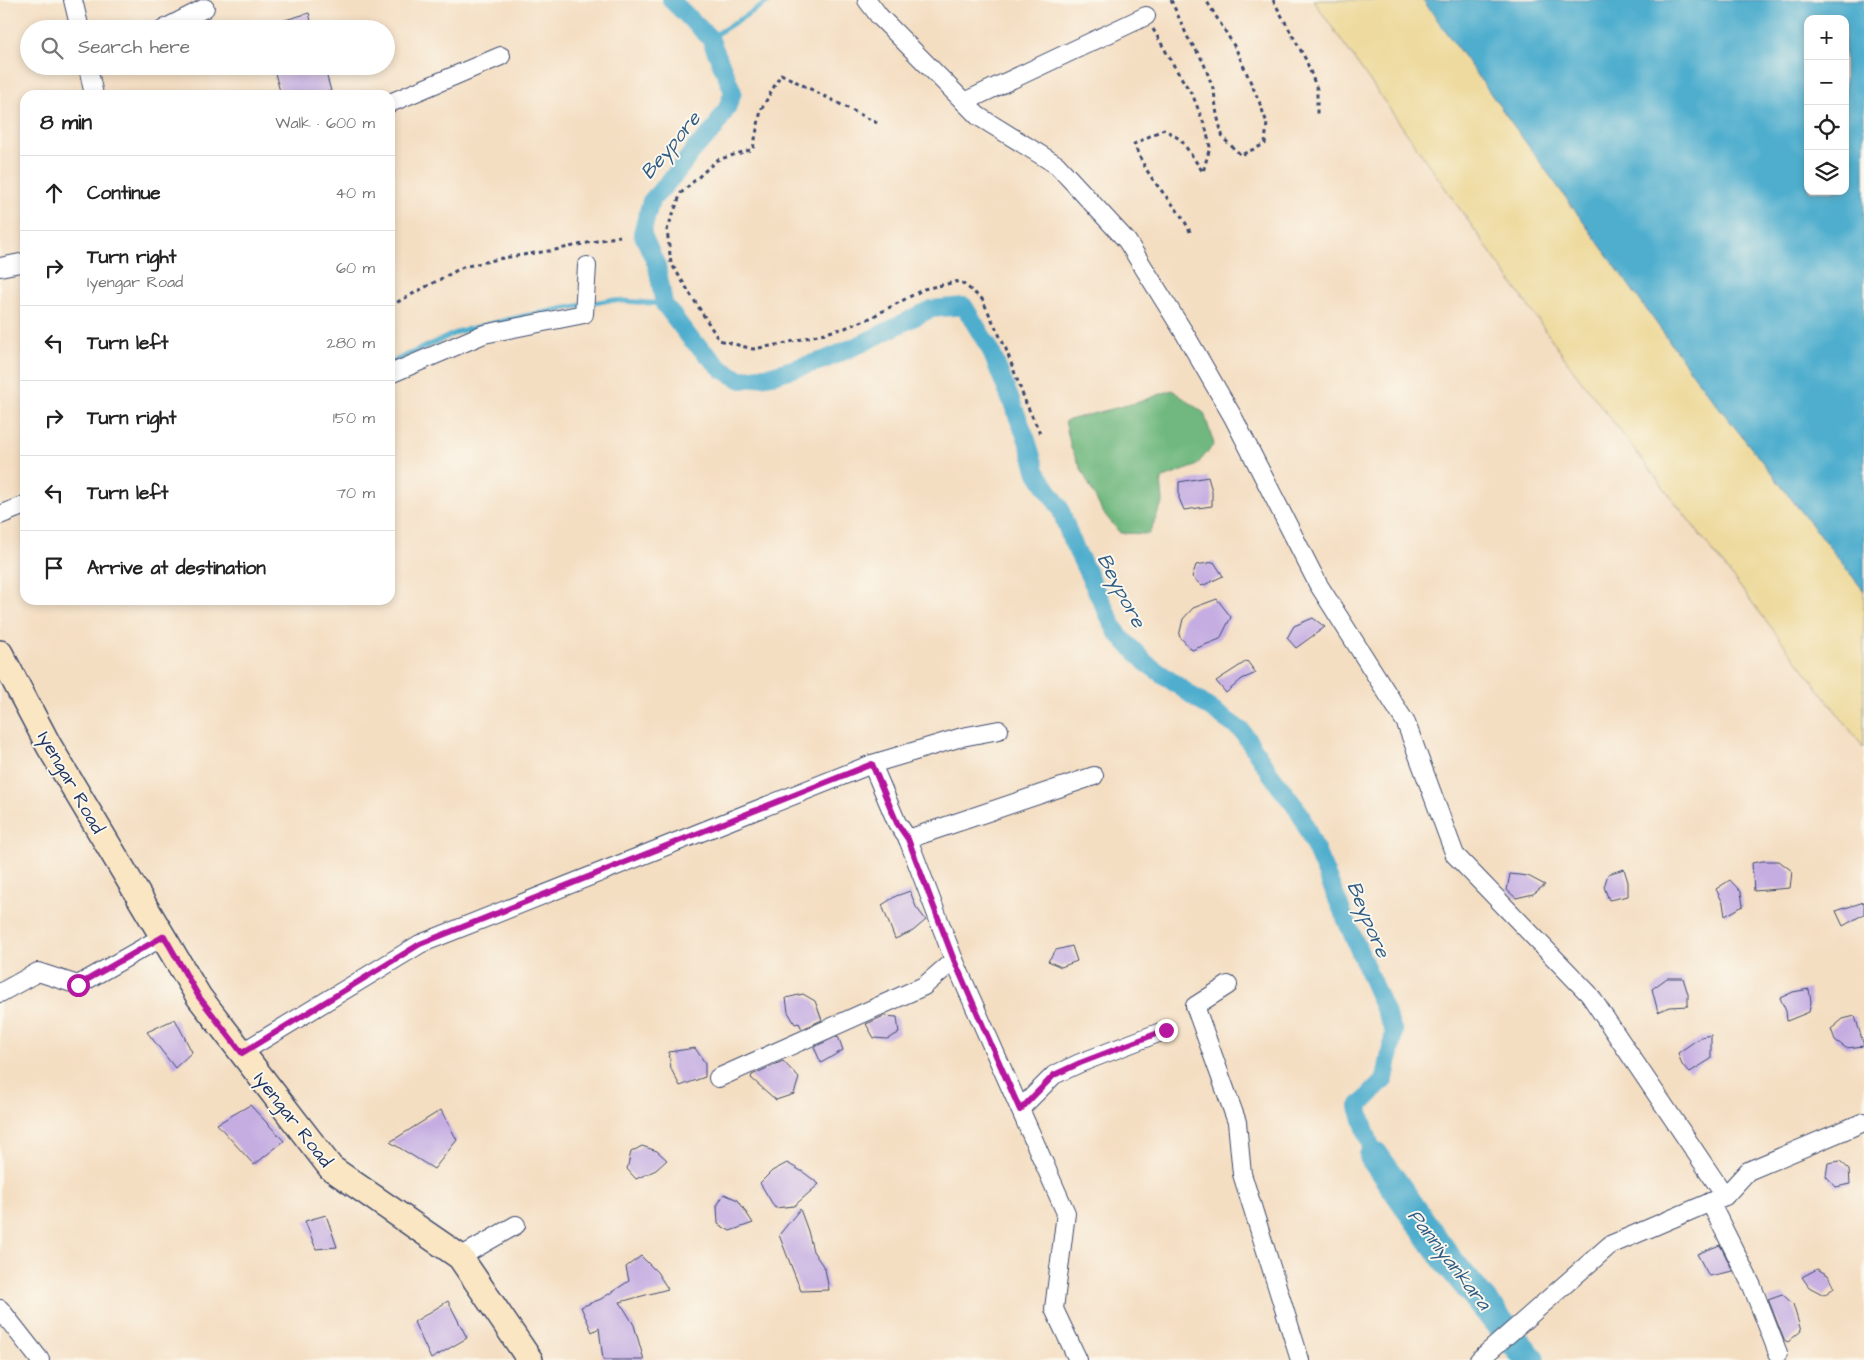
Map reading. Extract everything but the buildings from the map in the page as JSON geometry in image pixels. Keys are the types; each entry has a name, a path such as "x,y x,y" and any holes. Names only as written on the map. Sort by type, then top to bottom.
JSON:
{"main road":[{"name":"Iyengar Road","path":"0,653 49,746 199,997 331,1168 460,1257 530,1360"}],"street":[{"path":"73,0 78,20"},
{"path":"867,0 879,16 978,116 1057,165 1127,241 1234,417 1318,584 1406,722 1455,855 1589,994 1718,1199 1778,1353"},
{"path":"182,20 205,8"},
{"path":"964,102 1146,16"},
{"path":"395,100 500,56"},
{"path":"90,75 93,90"},
{"path":"0,267 20,263"},
{"path":"395,372 484,334 584,314 587,266"},
{"path":"0,515 20,507"},
{"path":"242,1053 420,944 872,764 962,737 999,730"},
{"path":"872,764 897,823 908,839 954,960 1066,1213 1054,1310 1078,1360"},
{"path":"908,839 1094,776"},
{"path":"0,993 38,972 78,985 164,936"},
{"path":"718,1078 924,986 954,960"},
{"path":"1228,986 1195,1006 1237,1122 1242,1174 1300,1360"},
{"path":"1020,1110 1054,1075 1166,1030"},
{"path":"1479,1360 1610,1245 1718,1199 1748,1171 1864,1122"},
{"path":"460,1257 516,1225"},
{"path":"0,1309 40,1360"}],"path":[{"path":"1171,0 1188,38 1203,61 1214,91 1217,115 1223,138 1241,155 1265,144 1267,123 1259,100 1236,49 1206,0"},
{"path":"1273,0 1299,46 1317,88 1316,114"},
{"path":"1146,16 1176,71 1193,96 1206,129 1210,147 1203,172 1181,140 1164,129 1134,144 1142,163 1185,219 1190,232"},
{"path":"877,123 781,74 761,110 753,149 717,160 681,193 667,230 671,263 719,340 753,349 782,344 845,328 868,319 924,289 960,281 982,298 1006,349 1025,401 1041,436"},
{"path":"395,303 463,267 620,236"}],"green space":[{"path":"1172,390 1204,413 1214,444 1196,466 1161,479 1163,501 1149,534 1120,533 1102,511 1071,448 1065,421 1139,402"}],"sand":[{"path":"1313,0 1423,0 1696,378 1864,591 1864,748 1571,367"}],"water":[{"path":"1423,0 1864,0 1864,591 1696,378"}],"waterway":[{"name":"Beypore","path":"671,0 710,38 733,92 727,108 713,131 695,148 678,171 651,201 642,233 657,266 664,304 690,338 723,370 741,380 772,375 824,360 931,309 964,306 990,349 1027,440 1037,473 1060,508 1071,539 1117,633 1146,663 1242,731 1300,813 1394,1032 1385,1079 1358,1107 1374,1156"},
{"path":"710,38 771,0"},
{"name":"Beypore","path":"395,361 460,331 524,316 610,300 664,304"},
{"name":"Panniyankara","path":"1374,1156 1447,1259 1530,1360"}],"route":[{"path":"78,985 164,936 199,997 242,1053 420,944 872,764 897,823 908,839 954,960 1020,1110 1054,1075 1166,1030"}]}
